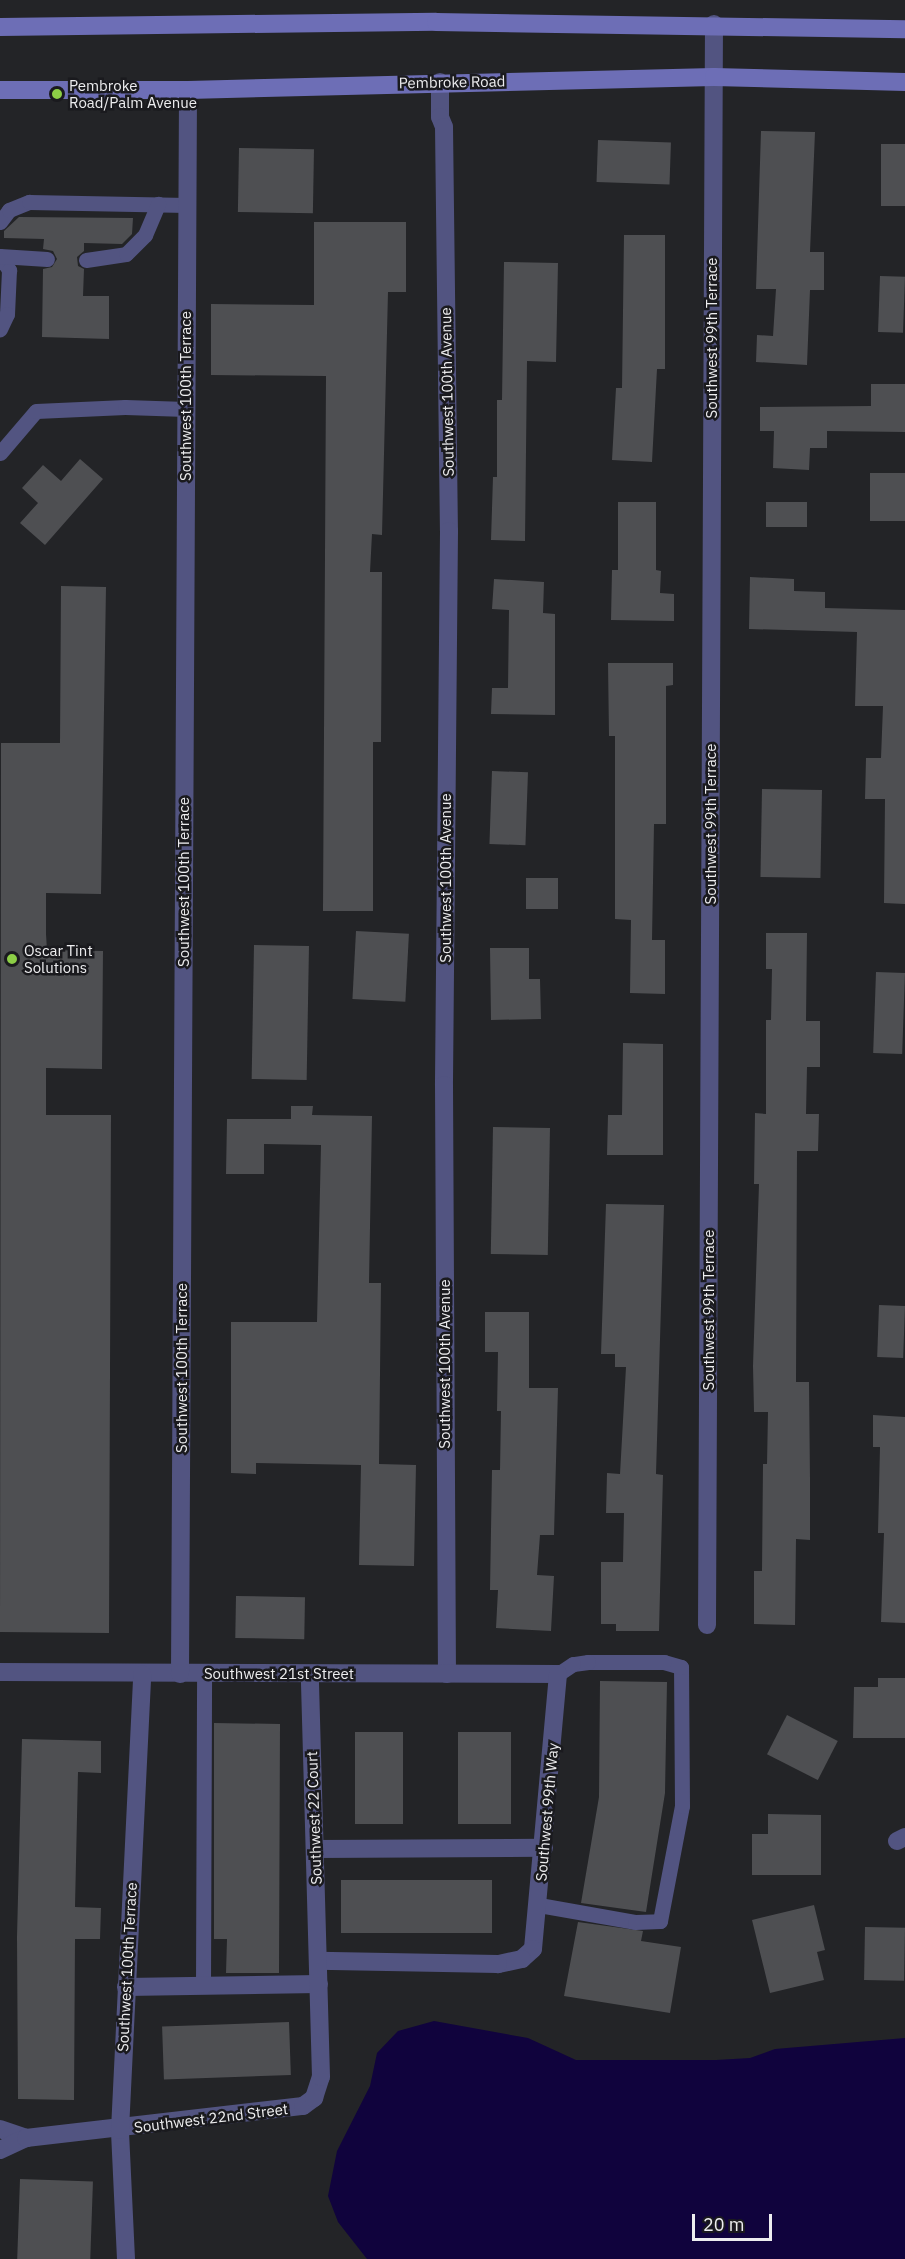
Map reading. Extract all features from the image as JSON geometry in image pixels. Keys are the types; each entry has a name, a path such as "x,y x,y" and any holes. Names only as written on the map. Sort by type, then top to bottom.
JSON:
{"main road":[{"path":"0,27 714,24 905,29"},
{"name":"Pembroke Road","path":"0,90 188,90 714,77 905,82"}],"street":[{"name":"Southwest 99th Terrace","path":"707,1625 714,24"},
{"name":"Southwest 100th Avenue","path":"440,82 440,117 444,127 449,519 444,1085 447,1674"},
{"name":"Southwest 100th Terrace","path":"180,1674 188,90"},
{"name":"Southwest 21st Street","path":"0,1672 142,1675 558,1674"},
{"name":"Southwest 22 Court","path":"310,1674 318,1961"},
{"name":"Southwest 99th Way","path":"318,1961 498,1964 522,1959 533,1949 539,1905 558,1674"},
{"name":"Southwest 100th Terrace","path":"126,2259 120,2130 142,1675"},
{"path":"315,1849 544,1848"},
{"name":"Southwest 22nd Street","path":"0,2150 26,2138 120,2130 303,2106 314,2098 321,2077 318,1961"},
{"path":"126,1987 319,1984"},
{"name":"Southwest 22nd Street","path":"0,2129 26,2138"}],"lane":[{"path":"86,260 126,254 145,235 158,204"},
{"path":"0,222 9,210 104,210 158,204 187,204"},
{"path":"103,242 103,258"},
{"path":"0,256 42,259 38,243"},
{"path":"0,256 9,270 7,314 0,329"},
{"path":"0,453 36,411 124,407 186,409"},
{"path":"539,1905 635,1922 660,1921 682,1806 681,1666 664,1662 588,1662 573,1665 558,1674"},
{"path":"203,1986 204,1674"}],"shaded area":[{"path":"434,2021 528,2038 576,2060 750,2058 775,2049 905,2038 905,2259 367,2259 338,2222 328,2196 337,2151 370,2086 377,2053 398,2031"}],"building":[{"path":"761,131 815,132 810,252 824,252 824,290 810,290 807,365 756,362 757,335 773,336 776,289 756,289"},
{"path":"598,140 671,143 669,185 597,182"},
{"path":"881,144 905,144 905,206 881,206"},
{"path":"239,148 314,149 313,213 238,212"},
{"path":"19,217 133,218 132,234 122,244 84,243 84,251 77,257 78,266 84,269 83,296 109,296 109,339 42,337 43,269 52,267 57,259 53,251 43,249 44,239 4,238 4,231"},
{"path":"314,222 406,222 406,292 388,292 382,535 372,534 370,572 382,572 381,742 373,742 373,911 323,911 326,376 211,375 211,304 314,305"},
{"path":"624,235 665,235 665,369 657,369 652,462 612,460 616,388 622,388"},
{"path":"504,262 558,263 556,362 527,361 525,541 491,540 493,477 497,477 497,400 502,400"},
{"path":"880,276 905,277 903,333 878,332"},
{"path":"871,384 905,384 905,432 827,431 827,448 810,448 809,470 773,468 774,431 760,431 760,407 871,406"},
{"path":"80,459 103,479 45,545 20,523 38,503 22,488 43,465 61,481"},
{"path":"870,473 905,473 905,521 870,521"},
{"path":"618,502 656,502 656,570 661,571 660,593 674,594 674,621 611,620 612,570 618,570"},
{"path":"766,502 807,502 807,527 766,527"},
{"path":"750,577 794,579 794,591 825,592 825,608 905,610 905,904 884,903 885,799 865,799 866,758 881,758 883,706 855,706 857,632 749,629"},
{"path":"494,579 544,582 543,613 555,614 555,715 491,714 492,688 508,688 509,610 492,609"},
{"path":"61,586 106,587 101,894 46,893 47,950 103,951 102,1069 46,1068 46,1115 111,1115 109,1633 0,1632 1,743 60,743"},
{"path":"608,663 673,663 673,685 666,686 666,824 654,824 652,940 665,940 665,994 630,993 631,920 615,919 615,736 609,736"},
{"path":"492,771 528,772 525,845 489,844"},
{"path":"762,789 822,790 820,878 760,877"},
{"path":"526,878 558,878 558,909 526,909"},
{"path":"356,931 409,934 405,1002 352,999"},
{"path":"766,933 807,933 806,1021 820,1021 820,1067 807,1067 806,1114 819,1114 818,1151 797,1151 796,1382 809,1382 810,1540 796,1539 795,1625 754,1624 754,1571 762,1571 763,1464 767,1464 768,1412 754,1412 753,1366 759,1184 754,1184 755,1113 766,1114 766,1020 771,1020 772,969 766,969"},
{"path":"254,945 309,946 307,1080 252,1079"},
{"path":"490,948 529,948 529,979 540,979 541,1019 491,1020"},
{"path":"876,972 905,973 902,1054 873,1053"},
{"path":"623,1043 663,1044 663,1155 607,1155 608,1115 622,1115"},
{"path":"291,1106 313,1106 312,1115 372,1116 369,1283 381,1283 379,1464 416,1465 414,1566 359,1565 361,1465 256,1463 256,1474 231,1473 231,1322 317,1322 321,1145 264,1144 264,1174 226,1174 227,1119 291,1119"},
{"path":"493,1127 550,1128 548,1255 491,1254"},
{"path":"606,1204 664,1205 656,1474 663,1475 659,1631 616,1631 616,1624 601,1624 601,1562 623,1562 624,1513 606,1513 607,1473 620,1474 626,1367 615,1367 615,1354 601,1354"},
{"path":"879,1305 905,1306 903,1358 877,1357"},
{"path":"485,1312 529,1312 529,1388 558,1388 554,1535 540,1535 537,1575 554,1576 551,1631 496,1628 498,1590 490,1590 492,1470 500,1470 501,1411 497,1411 498,1352 485,1352"},
{"path":"873,1415 905,1417 905,1623 881,1622 884,1533 878,1533 880,1447 873,1447"},
{"path":"236,1596 305,1597 304,1639 235,1638"},
{"path":"878,1678 905,1678 905,1738 853,1738 854,1687 878,1687"},
{"path":"600,1681 667,1682 665,1793 646,1912 581,1903 599,1797"},
{"path":"787,1715 838,1741 818,1780 767,1754"},
{"path":"214,1723 280,1724 279,1973 226,1973 227,1939 214,1939"},
{"path":"355,1732 403,1732 403,1824 355,1824"},
{"path":"458,1732 511,1732 511,1824 458,1824"},
{"path":"22,1739 101,1741 101,1773 78,1772 75,1907 101,1908 100,1939 75,1939 74,2100 18,2099 17,1937"},
{"path":"768,1814 821,1815 821,1875 752,1875 752,1834 768,1834"},
{"path":"341,1880 492,1880 492,1933 341,1933"},
{"path":"814,1905 825,1950 817,1952 824,1980 770,1993 752,1920"},
{"path":"578,1922 643,1931 641,1941 681,1947 670,2013 564,1996"},
{"path":"865,1927 905,1928 904,1981 864,1980"},
{"path":"289,2022 291,2075 164,2079 162,2026"},
{"path":"20,2179 93,2182 90,2259 17,2259"}],"place":[{"name":"Pembroke Road/Palm Avenue","path":"57,94"},
{"name":"Oscar Tint Solutions","path":"12,959"}]}
